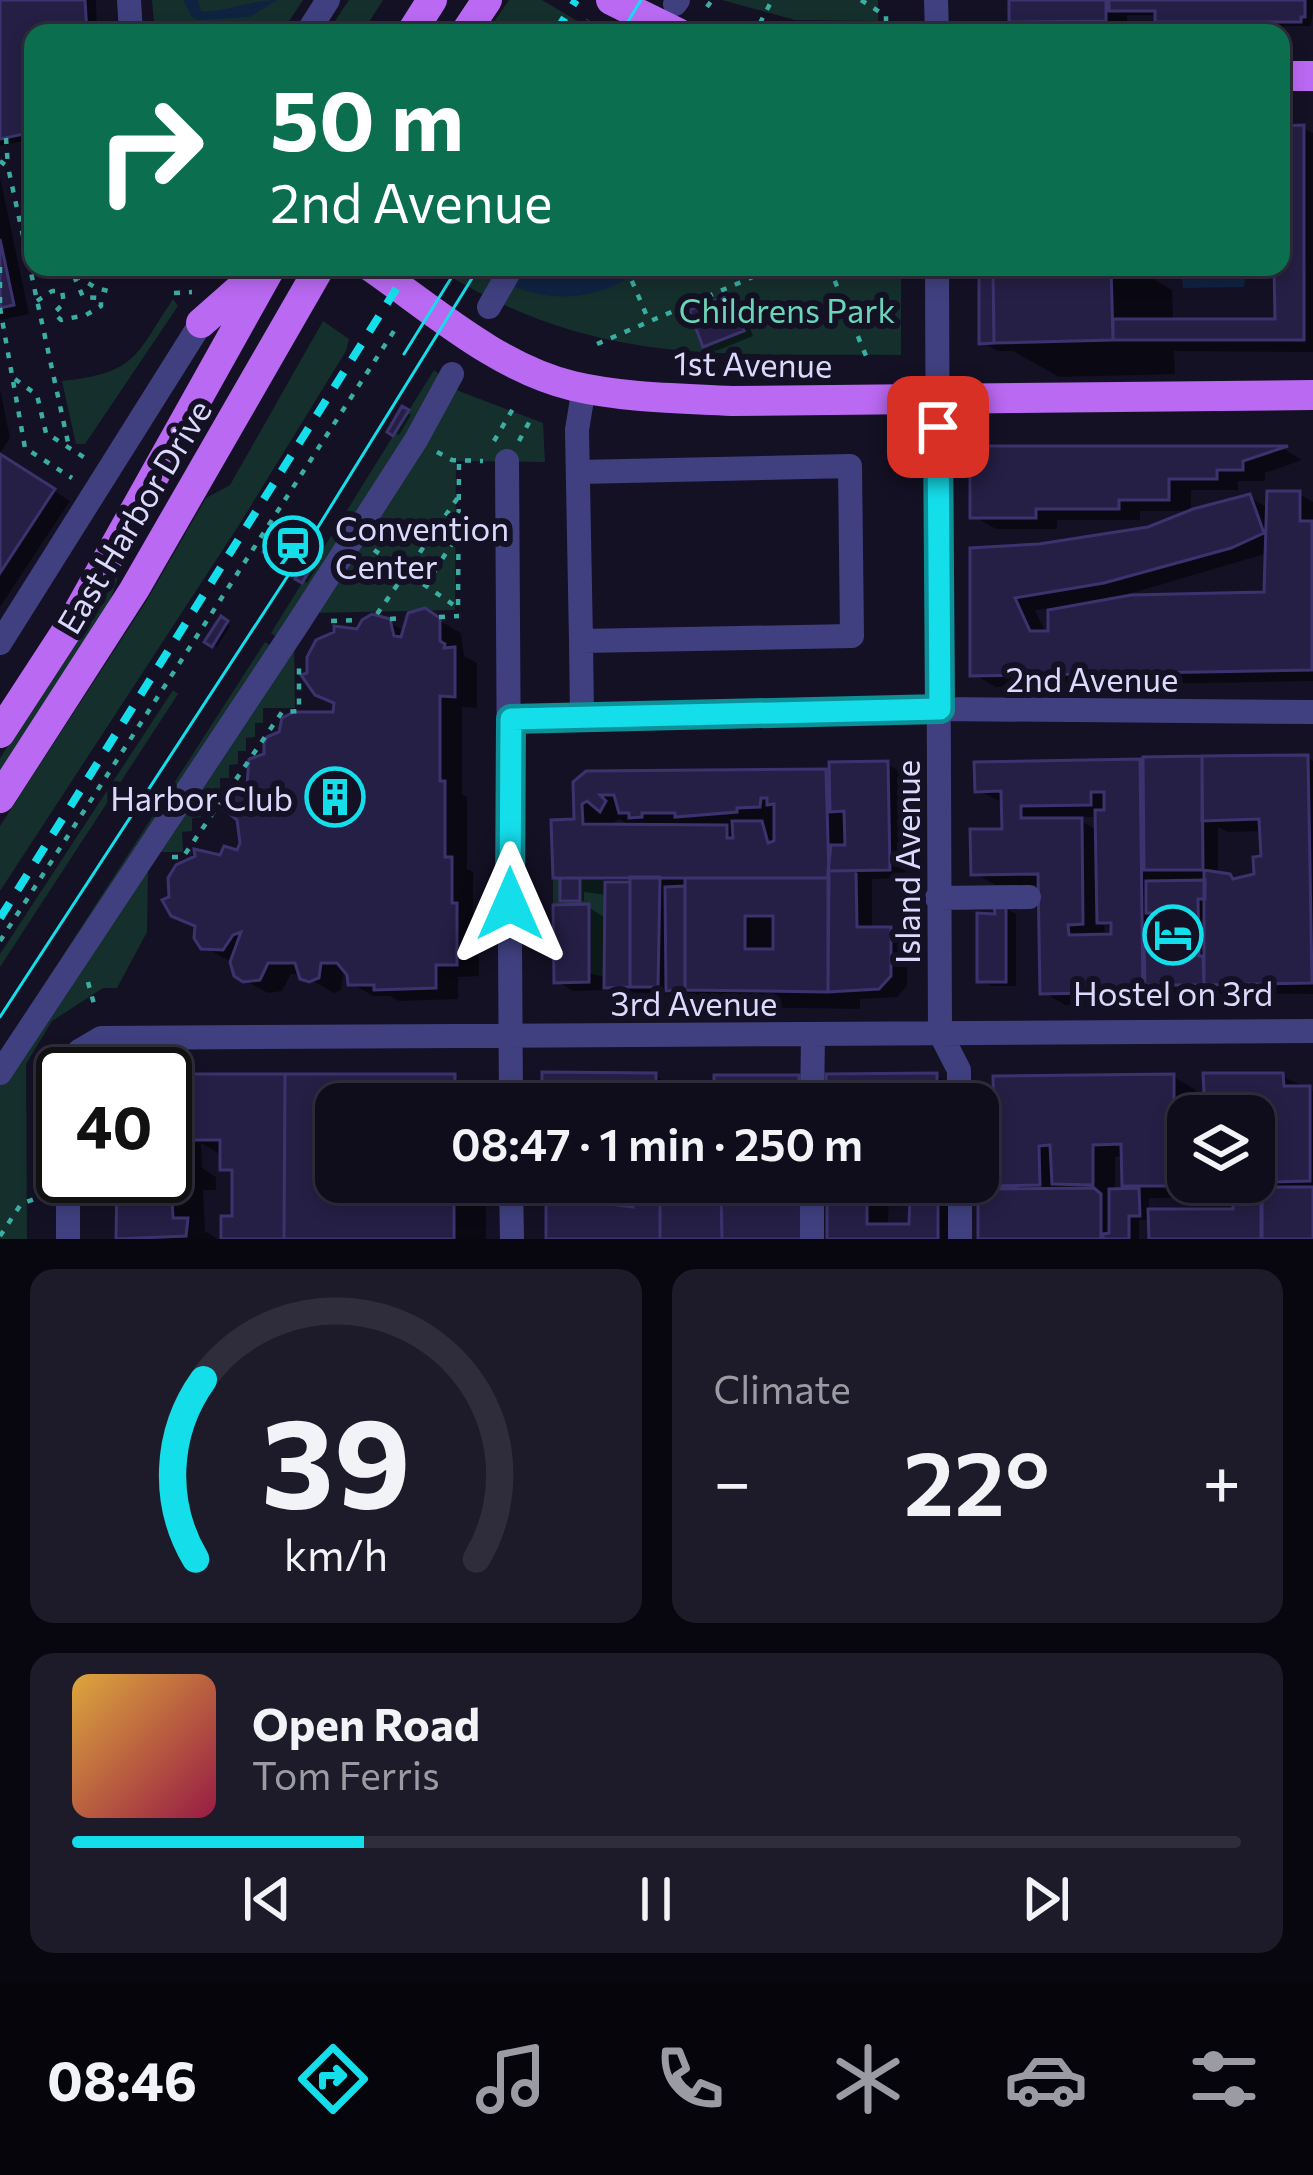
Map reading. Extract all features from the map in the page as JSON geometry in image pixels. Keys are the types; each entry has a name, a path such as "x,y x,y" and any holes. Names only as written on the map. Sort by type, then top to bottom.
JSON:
{"main road":[{"path":"599,10 677,12"},
{"path":"199,308 252,276"},
{"name":"East Harbor Drive","path":"0,733 73,621 262,276"},
{"name":"East Harbor Drive","path":"0,798 134,590 315,276"},
{"name":"1st Avenue","path":"384,276 515,364 584,387 641,396 732,401 1313,395"}],"street":[{"path":"489,308 506,276"},
{"name":"Island Avenue","path":"937,276 940,1034 959,1070 959,1083"},
{"path":"0,643 199,308"},
{"path":"0,1073 354,537 452,374"},
{"path":"582,716 578,430 584,387"},
{"path":"500,452 511,719 511,1083"},
{"path":"578,472 850,466 852,636 581,641"},
{"name":"2nd Avenue","path":"511,719 940,709 1313,712"},
{"path":"937,898 1029,896"},
{"name":"3rd Avenue","path":"90,1047 100,1038 1313,1031"},
{"path":"812,1083 813,1035"},
{"path":"68,1203 68,1239"},
{"path":"512,1203 512,1239"},
{"path":"812,1203 812,1239"},
{"path":"960,1203 960,1239"}],"path":[{"path":"760,23 772,0"},
{"path":"861,0 886,16 886,24"},
{"path":"6,138 24,232"},
{"path":"0,161 8,167"},
{"path":"0,267 0,307 25,448 72,478"},
{"path":"33,276 69,447"},
{"path":"37,301 52,291 62,291 64,303 54,313 61,320 101,306 98,296 83,297 74,276"},
{"path":"74,276 113,292"},
{"path":"630,276 649,321"},
{"path":"597,344 755,276"},
{"path":"824,282 833,278 869,363"},
{"path":"174,293 199,308"},
{"path":"0,941 394,331"},
{"path":"15,379 37,395 46,433 85,458"},
{"path":"500,452 514,407"},
{"path":"500,452 533,415"},
{"path":"354,537 458,608 459,461"},
{"path":"377,614 459,496"},
{"path":"426,584 459,533"},
{"path":"439,617 459,616"},
{"path":"390,619 405,619"},
{"path":"142,858 183,857 282,712"},
{"path":"0,1236 21,1204 36,1198"}],"green space":[{"path":"152,0 303,0 287,24 154,24"},
{"path":"349,0 383,0 368,24 333,24"},
{"path":"509,0 542,0 583,24 492,24"},
{"path":"722,0 878,0 878,21 795,20"},
{"name":"Childrens Park","path":"451,276 901,276 901,355 775,355 660,348 549,323"},
{"path":"173,299 178,306 85,444 76,444 62,381 120,367 141,348"},
{"path":"323,321 349,339 346,351 239,525 0,891 0,826 147,600 206,498 230,485"},
{"path":"434,370 459,391 543,423 545,462 456,461 455,610 313,613 294,642 295,708 263,708 263,723 255,723 255,737 246,738 246,751 238,751 238,764 229,765 229,778 220,778 220,791 212,791 212,805 201,806 201,817 192,818 192,831 182,832 183,852 158,852 148,867 147,932 117,988 103,988 52,1021 26,1064 27,1239 0,1239 0,1053 265,642 279,651 284,643 271,633"},
{"path":"129,544 109,604 0,774 0,758 94,614"},
{"path":"173,690 178,694 0,967 0,954"},
{"path":"604,877 604,977 589,973 588,905 553,905 553,878"}],"water":[{"path":"183,0 198,0 201,11 277,0 250,17 198,20"},
{"path":"514,276 631,276 582,295 546,295 509,284"},
{"path":"1246,276 1244,287 1183,288 1182,278"}],"building":[{"path":"0,0 85,0 86,24 24,24 24,134 0,139"},
{"path":"1009,0 1106,0 1106,21 1009,22"},
{"path":"1109,0 1305,0 1305,17 1301,22 1155,22 1155,11 1109,11"},
{"path":"1304,125 1304,340 1113,340 1113,319 1275,319 1274,276 1290,276 1290,126"},
{"path":"0,239 14,305 0,308"},
{"path":"979,276 993,276 994,343 979,344"},
{"path":"993,276 1111,276 1113,340 994,343"},
{"path":"730,295 744,331 703,347 689,310"},
{"path":"402,406 409,410 393,436 387,432"},
{"path":"970,446 1288,446 1243,461 1243,470 1217,470 1217,479 1169,479 1169,500 1119,500 1119,509 1036,509 1036,518 970,518"},
{"path":"0,454 55,489 0,573"},
{"path":"1267,491 1300,491 1300,521 1312,521 1312,670 970,676 970,548 1039,544 1148,527 1250,494 1264,533 1231,548 1104,583 1015,598 1030,631 1048,631 1048,610 1131,595 1264,592"},
{"path":"279,527 286,531 270,556 263,552"},
{"path":"311,553 317,558 302,583 295,579"},
{"name":"Harbor Club","path":"425,608 440,618 444,648 455,647 455,697 440,696 440,781 445,781 445,857 452,857 452,903 457,903 457,965 436,965 436,988 374,990 374,985 348,985 337,963 321,963 319,978 309,982 300,979 295,963 268,963 260,980 243,982 234,976 230,962 241,932 223,950 201,949 194,938 195,926 171,916 162,900 169,897 168,878 176,865 195,856 194,849 220,855 224,846 237,850 237,820 224,809 226,793 247,785 249,759 264,754 267,737 279,732 282,718 294,712 333,712 334,703 315,695 301,675 307,673 307,657 316,640 334,632 334,626 357,629 372,614 390,619 394,636 401,637 408,613"},
{"path":"221,616 228,621 212,647 204,642"},
{"path":"1308,755 1312,983 1204,985 1204,870 1230,874 1233,879 1254,874 1253,857 1261,856 1259,819 1202,821 1202,756"},
{"path":"1202,756 1203,870 1144,870 1143,757"},
{"path":"1140,759 1143,992 1040,994 1038,874 971,875 970,829 1002,829 1001,791 975,792 974,762","holes":["1091,792 1104,792 1104,810 1095,810 1097,923 1111,923 1111,934 1069,935 1068,925 1083,924 1082,818 1021,818 1021,806 1091,805"]},
{"path":"888,761 890,870 828,871 831,845 845,845 844,811 830,812 829,762"},
{"path":"826,769 829,878 553,878 551,820 574,819 573,782 586,771","holes":["600,795 614,795 619,813 629,813 629,818 642,817 642,813 675,813 675,817 737,812 737,808 760,807 761,798 767,798 767,805 774,804 774,841 768,843 762,821 732,821 733,838 727,838 727,825 583,824 582,804 587,801 600,812 606,801"]},
{"path":"828,871 856,871 857,927 891,927 891,976 879,989 828,992"},
{"path":"630,877 660,877 658,987 630,987"},
{"path":"560,878 580,878 580,901 560,901"},
{"path":"685,878 829,878 828,992 685,990","holes":["745,916 773,916 773,949 745,949"]},
{"path":"1205,880 1205,899 1198,899 1204,985 1145,985 1144,944 1171,943 1171,937 1149,937 1148,920 1169,920 1169,913 1146,913 1146,881"},
{"path":"605,882 630,882 630,987 604,988"},
{"path":"685,886 685,990 666,991 665,887"},
{"path":"589,904 589,982 554,983 553,905"},
{"path":"1006,904 1006,982 977,982 977,913 995,914 994,906"},
{"path":"542,1072 656,1073 656,1083 542,1083"},
{"path":"937,1073 937,1083 826,1083 826,1074"},
{"path":"1203,1073 1283,1073 1284,1086 1310,1086 1310,1181 1275,1182 1275,1095 1204,1093"},
{"path":"192,1074 285,1074 284,1239 221,1239 221,1216 232,1216 232,1170 220,1170 220,1140 192,1140"},
{"path":"285,1074 455,1074 455,1083 315,1083 315,1203 454,1203 454,1239 284,1239"},
{"path":"1174,1074 1174,1095 1167,1095 1167,1186 1122,1186 1121,1144 1093,1145 1093,1185 1052,1184 1050,1145 1039,1146 1040,1185 999,1186 999,1083 993,1083 993,1076"},
{"path":"714,1075 799,1075 799,1083 714,1083"},
{"path":"1275,1187 1313,1187 1313,1239 1262,1239 1262,1203 1275,1203"},
{"path":"1094,1188 1101,1194 1101,1239 978,1239 978,1203 999,1203 999,1189"},
{"path":"1139,1188 1140,1216 1129,1216 1129,1239 1103,1239 1109,1233 1109,1189"},
{"path":"117,1203 172,1203 173,1218 188,1218 186,1236 116,1239"},
{"path":"546,1203 633,1207 633,1203 660,1203 660,1239 546,1239"},
{"path":"660,1203 721,1203 722,1239 660,1239"},
{"path":"721,1203 801,1203 802,1239 722,1239"},
{"path":"827,1203 867,1203 867,1224 909,1224 910,1203 938,1203 938,1239 827,1239"},
{"path":"1233,1203 1261,1203 1261,1239 1149,1239 1148,1209 1233,1209"}],"tram line":[{"path":"626,24 641,0"},
{"path":"404,354 452,276"},
{"path":"0,1017 289,574 473,276"}],"railway":[{"path":"561,24 576,0"},
{"path":"0,918 404,276"}],"place":[{"name":"Convention Center","path":"293,546"},
{"name":"Harbor Club","path":"335,797"},
{"name":"Hostel on 3rd","path":"1173,935"}],"route":[{"path":"510,904 511,719 940,709 938,427"}]}
